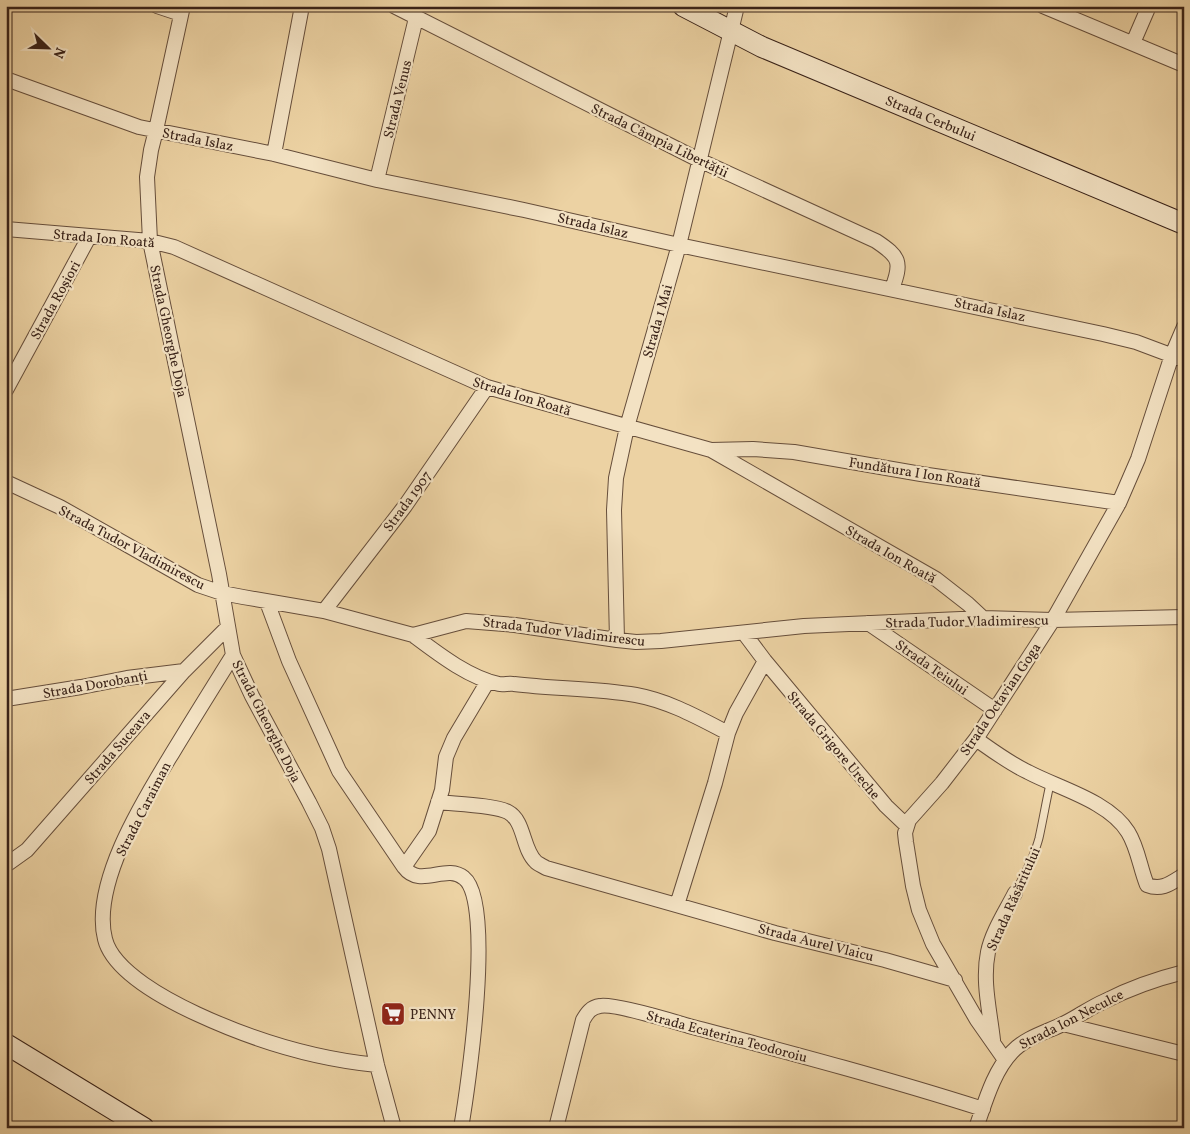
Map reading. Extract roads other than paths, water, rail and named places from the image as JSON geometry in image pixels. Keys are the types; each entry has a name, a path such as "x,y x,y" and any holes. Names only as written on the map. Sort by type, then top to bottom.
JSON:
{"street":[{"path":"157,6 182,10"},
{"path":"274,154 302,6"},
{"name":"Strada Câmpia Libertății","path":"394,6 699,160 876,241 896,257 898,272 892,289"},
{"name":"Strada Cerbului","path":"683,6 730,31 780,54 1184,224"},
{"name":"Strada 1 Mai","path":"617,640 614,510 616,478 627,427 679,245 737,6"},
{"path":"1133,43 1149,6"},
{"path":"1049,7 1184,64"},
{"name":"Strada Gheorghe Doja","path":"182,10 150,150 147,177 150,241 233,655 265,721 309,802 327,842 377,1064 394,1128"},
{"name":"Strada Venus","path":"377,180 416,18"},
{"name":"Strada Islaz","path":"6,79 139,127 274,154 377,180 524,210 679,245 1118,337 1178,358"},
{"name":"Strada Ion Roată","path":"6,229 150,241 174,247 487,387 711,450 936,579 983,618"},
{"name":"Strada Roșiori","path":"6,390 90,237"},
{"name":"Strada Octavian Goga","path":"907,826 909,820 942,783 976,740 1052,620 1119,503 1178,358 1184,326"},
{"name":"Strada 1907","path":"324,611 405,506 487,387"},
{"name":"Fundătura I Ion Roată","path":"711,450 753,449 794,452 920,474 1119,503"},
{"name":"Strada Tudor Vladimirescu","path":"6,482 60,507 198,585 222,593 324,611 413,635 466,621 515,625 636,642 804,626 983,618 1052,620 1184,616"},
{"path":"267,602 288,661 339,771 408,873 423,878 448,873 464,878 470,887 475,904 478,937 474,1039 461,1128"},
{"name":"Strada Teiului","path":"868,623 995,710"},
{"name":"Strada Suceava","path":"6,865 27,850 184,671 227,628"},
{"name":"Strada Grigore Ureche","path":"744,633 764,661 886,806 907,826"},
{"path":"413,635 449,661 488,681 501,684 638,695 671,706 728,733"},
{"name":"Strada Caraiman","path":"233,655 162,769 124,840 105,895 103,917 105,940 115,957 130,973 157,994 210,1020 296,1050 347,1061 377,1064"},
{"path":"677,905 706,814 728,733 736,713 764,661"},
{"name":"Strada Dorobanți","path":"6,699 127,678 184,671"},
{"path":"404,867 429,831 442,790 446,757 454,738 488,681"},
{"path":"976,740 1003,758 1050,784 1102,806 1119,820 1128,831 1136,848 1147,885 1156,888 1169,884 1184,875"},
{"name":"Strada Aurel Vlaicu","path":"438,802 500,809 509,813 518,823 536,862 546,868 775,933 885,960 955,980"},
{"path":"907,826 906,842 918,910 933,944 977,1020 1005,1060"},
{"name":"Strada Răsăritului","path":"994,1045 986,981 988,952 999,924 1015,893"},
{"name":"Strada Ion Neculce","path":"976,1128 1005,1060 1013,1050 1026,1041 1064,1024 1104,1001 1138,985 1184,972"},
{"name":"Strada Ecaterina Teodoroiu","path":"556,1128 583,1020 592,1009 600,1006 610,1006 662,1018 911,1086 983,1109"},
{"path":"1064,1024 1184,1054"},
{"path":"6,1044 144,1128"}],"lane":[{"name":"Strada Răsăritului","path":"1015,893 1031,862 1039,838 1050,784"}],"place":[{"name":"PENNY","path":"393,1014"}]}
